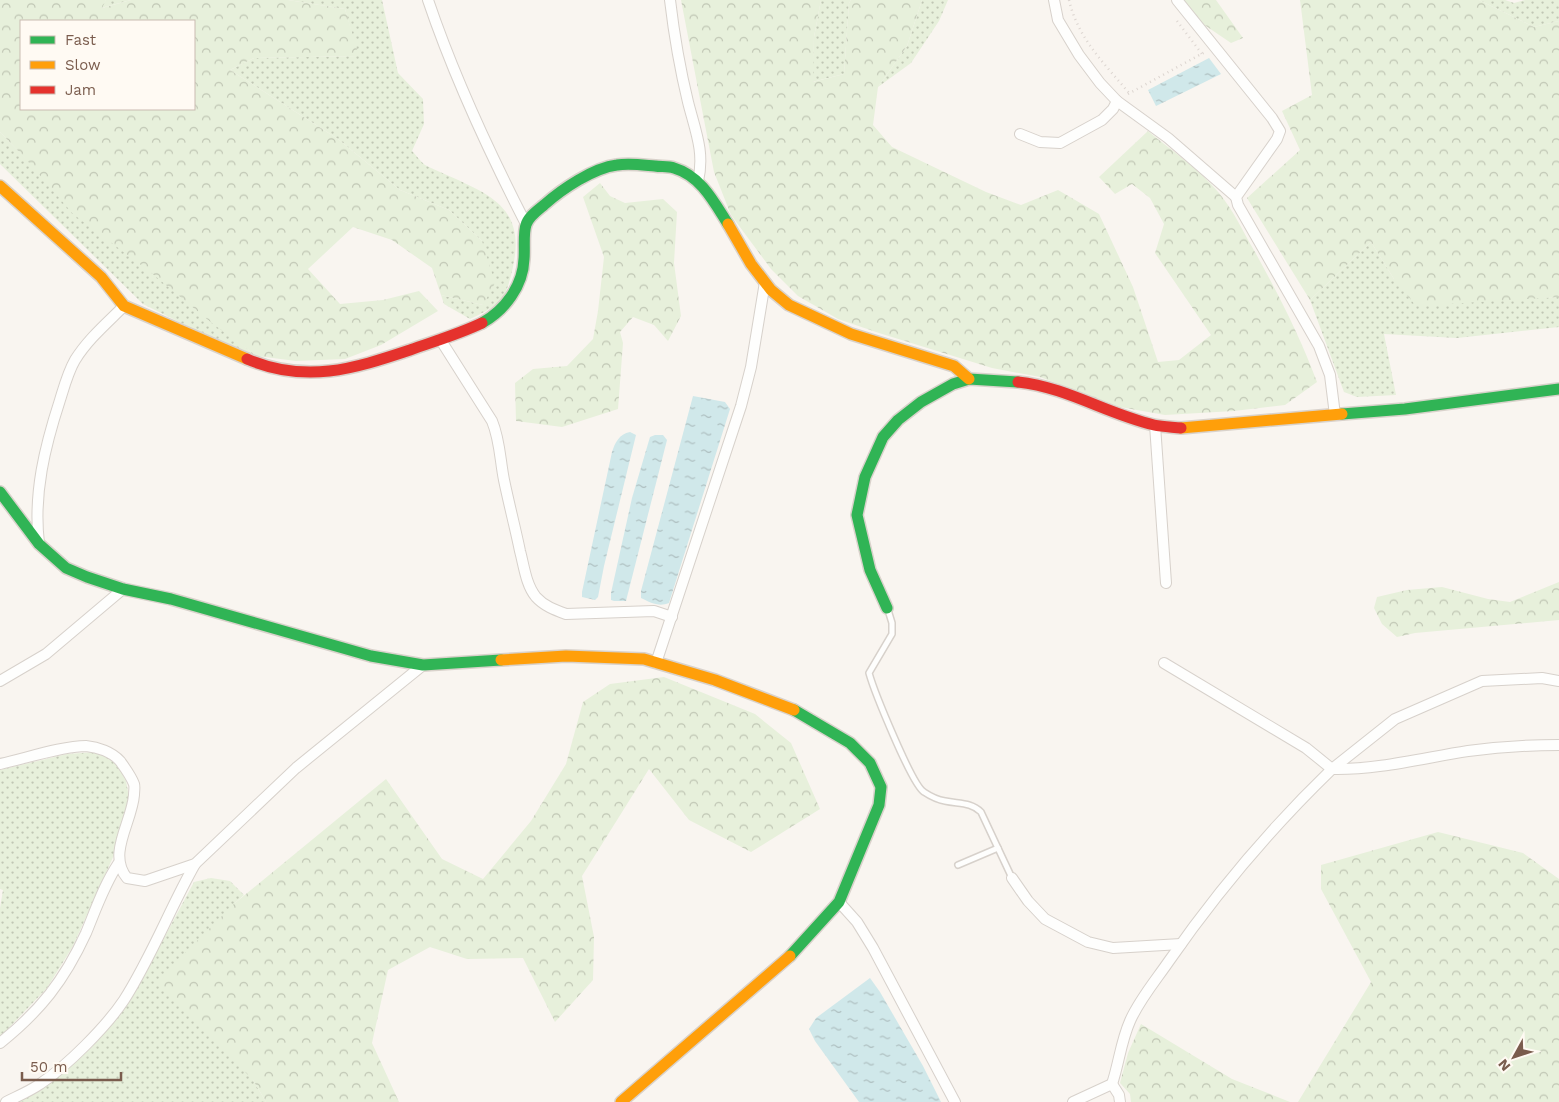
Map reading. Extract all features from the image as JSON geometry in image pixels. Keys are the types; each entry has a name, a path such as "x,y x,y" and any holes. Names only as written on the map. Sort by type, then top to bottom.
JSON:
{"street":[{"path":"0,186 101,277 124,306 266,367 295,372 343,370 364,365 463,332 484,322 497,313 509,300 524,268 526,224 505,183 451,63 428,0"},
{"path":"670,0 688,101 701,153 701,169 698,181"},
{"path":"1054,0 1058,20 1100,83 1117,101 1168,138 1236,197 1244,218 1319,346 1330,375 1335,415"},
{"path":"1177,0 1272,118 1280,131 1277,139 1236,197"},
{"path":"1020,134 1040,142 1060,143 1102,120 1117,101"},
{"path":"526,224 555,195 583,177 616,165 647,165 674,168 698,181 714,201 751,264 771,290 789,304 851,334 954,366 969,379"},
{"path":"656,663 741,406 751,367 765,282"},
{"path":"39,544 36,520 42,461 65,386 74,362 86,344 124,306"},
{"path":"440,339 498,433 504,479 525,572 530,588 536,597 553,610 566,614 654,611 672,618"},
{"path":"887,608 870,570 857,515 865,477 883,437 898,420 921,402 953,384 969,379 1035,384 1078,397 1117,413 1155,425 1182,428 1406,409 1559,389"},
{"path":"1155,425 1166,583"},
{"path":"0,492 39,544 66,568 87,578 123,589 180,601 371,656 423,665 566,656 644,659 715,680 794,710 850,743 870,764 881,787 879,805 839,902 785,961 621,1102"},
{"path":"0,680 46,654 123,589"},
{"path":"1164,663 1306,748 1332,769 1354,770 1470,751 1559,745"},
{"path":"6,1102 41,1083 76,1054 123,1001 154,946 177,896 195,864 296,768 423,665"},
{"path":"1120,1102 1119,1095 1112,1084 1130,1021 1181,944 1246,859 1295,805 1332,769 1395,719 1482,681 1542,678 1559,681"},
{"path":"0,764 85,746 97,748 117,759 126,769 134,785 133,807 119,850 118,864 108,880 85,935 66,972 46,1000 25,1023 0,1043"},
{"path":"118,864 127,878 145,881 195,864"},
{"path":"1012,878 1028,901 1045,919 1088,942 1113,948 1181,944"},
{"path":"839,902 856,922 873,948 955,1102"},
{"path":"1073,1102 1112,1084"}],"lane":[{"path":"887,608 892,623 892,634 869,673 873,689 911,774 922,791 943,801 975,806 981,812 1012,878"},
{"path":"958,865 998,848"}],"path":[{"path":"1069,0 1073,17 1085,41 1129,93"},
{"path":"1173,16 1202,54"},
{"path":"1117,101 1215,47"}],"green space":[{"path":"0,0 106,0 102,8 131,0 288,0 345,9 359,56 254,58 230,70 338,139 400,190 449,210 482,241 495,283 483,305 441,295 432,268 392,240 353,227 308,269 340,304 383,300 419,291 438,311 381,345 345,359 296,361 257,356 213,324 149,271 73,214 0,132"},
{"path":"106,0 131,0 101,8"},
{"path":"288,0 382,0 398,73 423,99 424,124 412,151 425,165 465,183 492,199 510,218 516,248 513,267 504,295 489,309 470,319 444,304 441,295 483,305 482,241 449,210 400,190 338,139 230,70 254,58 358,56 345,9"},
{"path":"681,0 821,0 814,37 813,82 844,74 849,3 851,0 922,0 907,46 878,87 873,125 892,147 986,192 1021,205 1058,190 1099,214 1133,287 1158,362 1179,360 1211,335 1155,253 1164,224 1150,198 1132,184 1115,194 1099,177 1148,131 1203,176 1229,207 1280,299 1317,382 1285,405 1234,411 1165,415 1120,407 1040,377 992,368 879,333 838,319 798,296 771,269 731,215 714,172"},
{"path":"821,0 851,0 849,3 844,74 812,82 814,37"},
{"path":"922,0 948,0 939,21 911,63 878,87 907,46"},
{"path":"1183,0 1216,0 1243,38 1231,43 1203,24"},
{"path":"1300,0 1479,0 1534,27 1559,21 1559,297 1416,306 1394,279 1371,242 1310,300 1247,198 1300,150 1282,111 1312,95"},
{"path":"1479,0 1505,0 1514,3 1525,0 1559,0 1559,21 1534,27"},
{"path":"0,132 43,175 129,252 257,356 195,330 143,304 0,164"},
{"path":"600,183 610,196 625,203 663,199 677,212 674,263 681,316 668,341 654,325 633,317 620,332 623,343 618,409 562,427 516,421 515,383 533,369 567,366 593,339 604,257 583,197"},
{"path":"1371,242 1394,279 1533,298 1559,297 1559,327 1457,338 1384,334 1396,395 1357,397 1344,392 1310,300"},
{"path":"1559,582 1559,620 1415,633 1397,637 1382,624 1374,608 1377,597 1407,590 1442,587 1488,599 1510,602"},
{"path":"664,677 755,714 791,743 820,809 751,852 689,820 649,769 582,876 594,937 593,980 555,1022 523,958 467,959 430,947 388,970 372,1043 399,1102 266,1102 253,1080 157,981 235,903 386,779 442,859 483,879 531,821 566,764 583,702 610,684"},
{"path":"95,752 109,758 120,769 126,781 129,797 114,855 73,946 47,988 0,1037 0,908 3,890 0,889 0,770 67,754"},
{"path":"1438,832 1523,853 1559,879 1559,1102 1298,1102 1371,982 1321,889 1321,865"},
{"path":"211,878 230,881 244,895 235,903 253,1080 266,1102 18,1102 60,1076 92,1047 134,994 194,882"},
{"path":"1141,1024 1232,1079 1290,1102 1131,1102 1130,1094 1120,1083 1128,1053"}],"water":[{"path":"1209,58 1221,74 1156,106 1148,90"},
{"path":"693,396 725,402 730,409 669,603 652,603 641,598 641,591"},
{"path":"630,432 636,435 598,597 595,600 582,597 612,452 620,437"},
{"path":"663,435 667,440 626,601 614,601 611,600 611,593 632,498 650,437"},
{"path":"870,978 923,1066 941,1102 859,1102 815,1041 809,1029 816,1018"}],"traffic: fast":[{"path":"482,323 505,304 516,288 523,269 525,232 529,219 560,192 598,170 617,165 631,164 674,168 692,177 699,183 728,224"},
{"path":"887,608 870,570 857,515 865,477 883,437 898,420 921,402 953,384 969,379 1018,382"},
{"path":"1342,414 1405,409 1559,389"},
{"path":"0,492 39,544 66,568 87,577 123,589 171,599 371,656 423,665 501,660"},
{"path":"790,956 839,902 879,805 881,787 870,763 850,743 794,710"}],"traffic: slow":[{"path":"0,186 101,277 124,306 247,359"},
{"path":"728,224 751,264 771,290 789,305 851,334 954,366 969,379"},
{"path":"1181,428 1342,414"},
{"path":"501,660 566,656 644,659 715,680 794,710"},
{"path":"621,1102 790,956"}],"traffic: jam":[{"path":"247,359 269,367 289,371 309,372 349,368 389,357 482,323"},
{"path":"1018,382 1053,389 1157,426 1181,428"}]}
